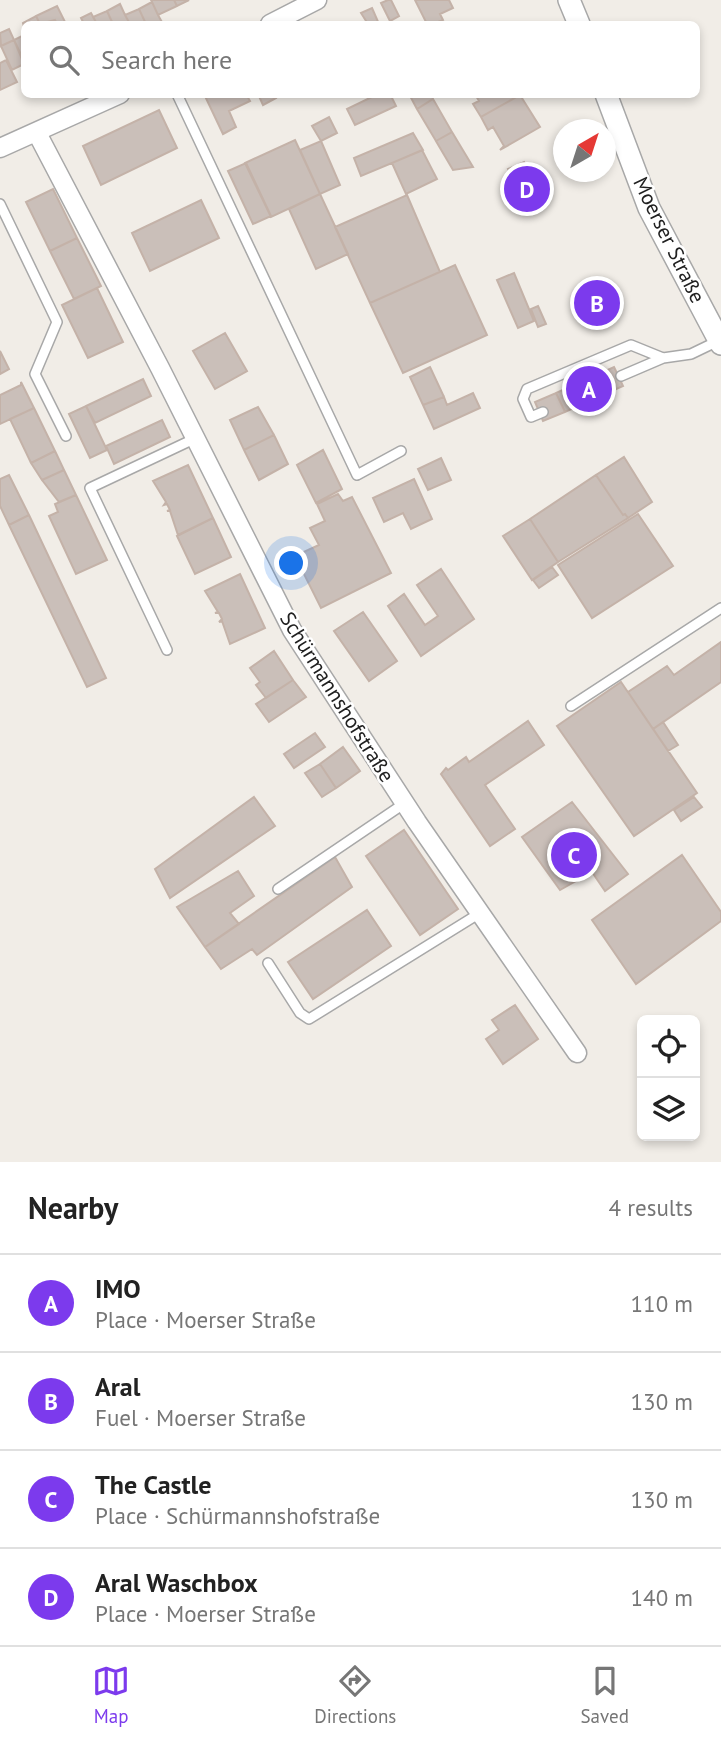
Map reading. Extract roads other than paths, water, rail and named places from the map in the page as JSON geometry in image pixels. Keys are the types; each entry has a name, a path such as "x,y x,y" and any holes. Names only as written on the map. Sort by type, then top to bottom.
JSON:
{"street":[{"path":"276,21 317,0"},
{"path":"569,0 578,21"},
{"path":"0,148 111,98"},
{"name":"Moerser Straße","path":"608,98 649,208 720,342"},
{"name":"Schürmannshofstraße","path":"37,133 196,438 292,630 405,803 577,1053"}],"lane":[{"path":"179,98 357,475 401,451"},
{"path":"0,204 57,322 36,374 66,436"},
{"path":"621,376 663,358 691,354 720,342"},
{"path":"543,412 531,417 523,399 527,389 631,345 663,358"},
{"path":"167,650 90,488 196,438"},
{"path":"571,706 721,608"},
{"path":"278,888 405,803"},
{"path":"268,963 300,1013 309,1019 480,913"}],"place":[{"name":"Aral Waschbox","path":"527,189"},
{"name":"Aral","path":"597,303"},
{"name":"IMO","path":"589,389"},
{"name":"The Castle","path":"574,855"}]}
